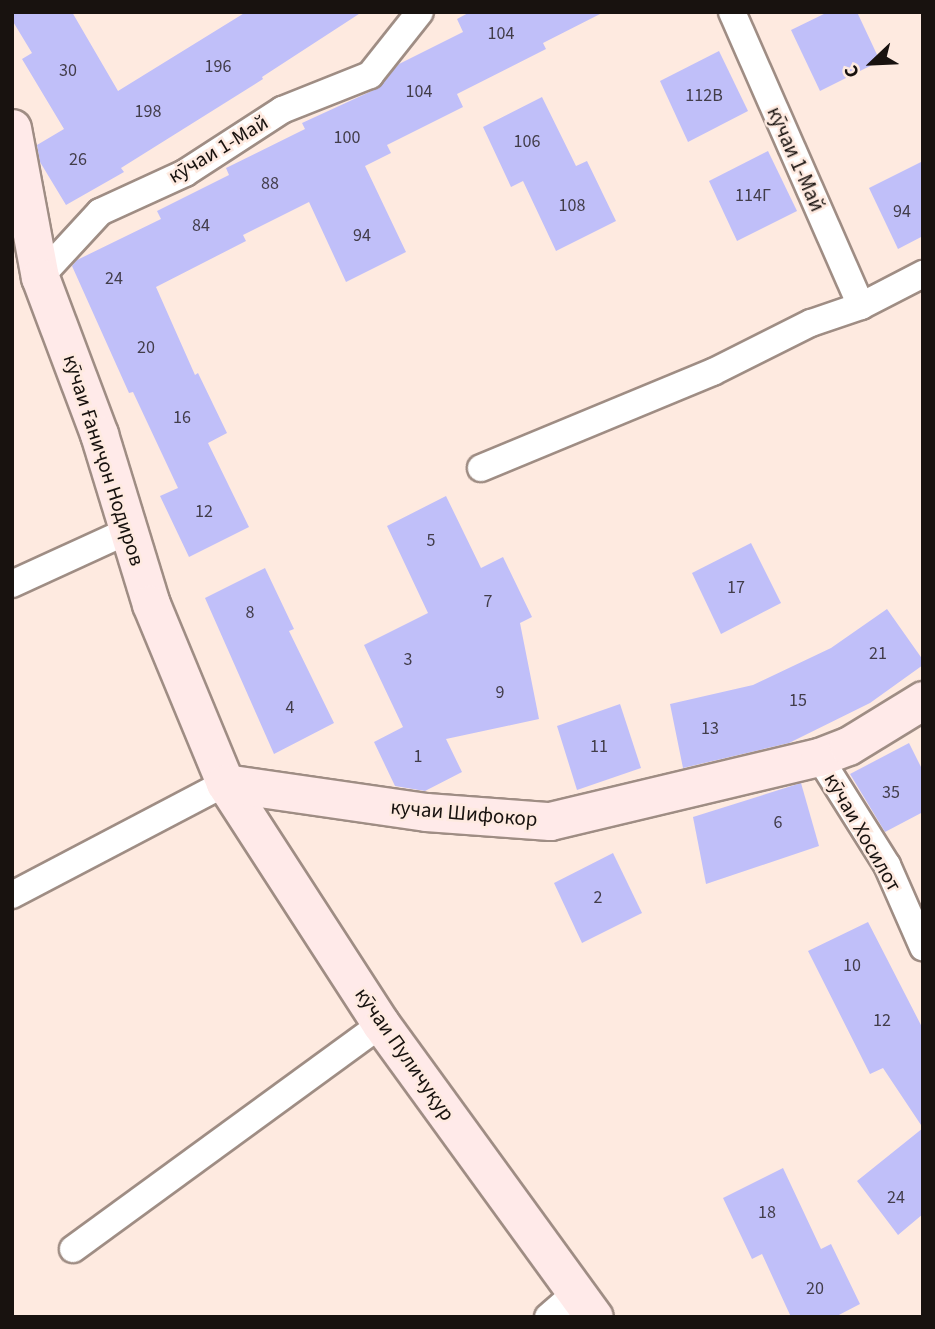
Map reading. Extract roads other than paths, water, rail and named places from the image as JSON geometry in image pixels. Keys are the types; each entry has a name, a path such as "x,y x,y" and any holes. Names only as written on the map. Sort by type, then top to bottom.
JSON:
{"street":[{"name":"кӯчаи 1-Май","path":"26,273 100,212 185,173 282,110 370,75 420,12"},
{"name":"кӯчаи 1-Май","path":"732,12 861,306"},
{"name":"кӯчаи Ғаниҷон Нодиров","path":"12,128 26,273 99,434 151,604 225,783"},
{"path":"481,468 713,372 811,323 861,306 923,274"},
{"path":"12,584 128,531"},
{"name":"кучаи Шифокор","path":"225,783 426,812 550,821 819,757 848,746 923,700"},
{"name":"кӯчаи Хосилот","path":"819,757 887,865 923,947"},
{"path":"12,895 225,783"},
{"name":"кӯчаи Пуличуқур","path":"225,783 381,1024 586,1304"},
{"path":"74,1249 381,1024"},
{"path":"548,1317 586,1304"}]}
